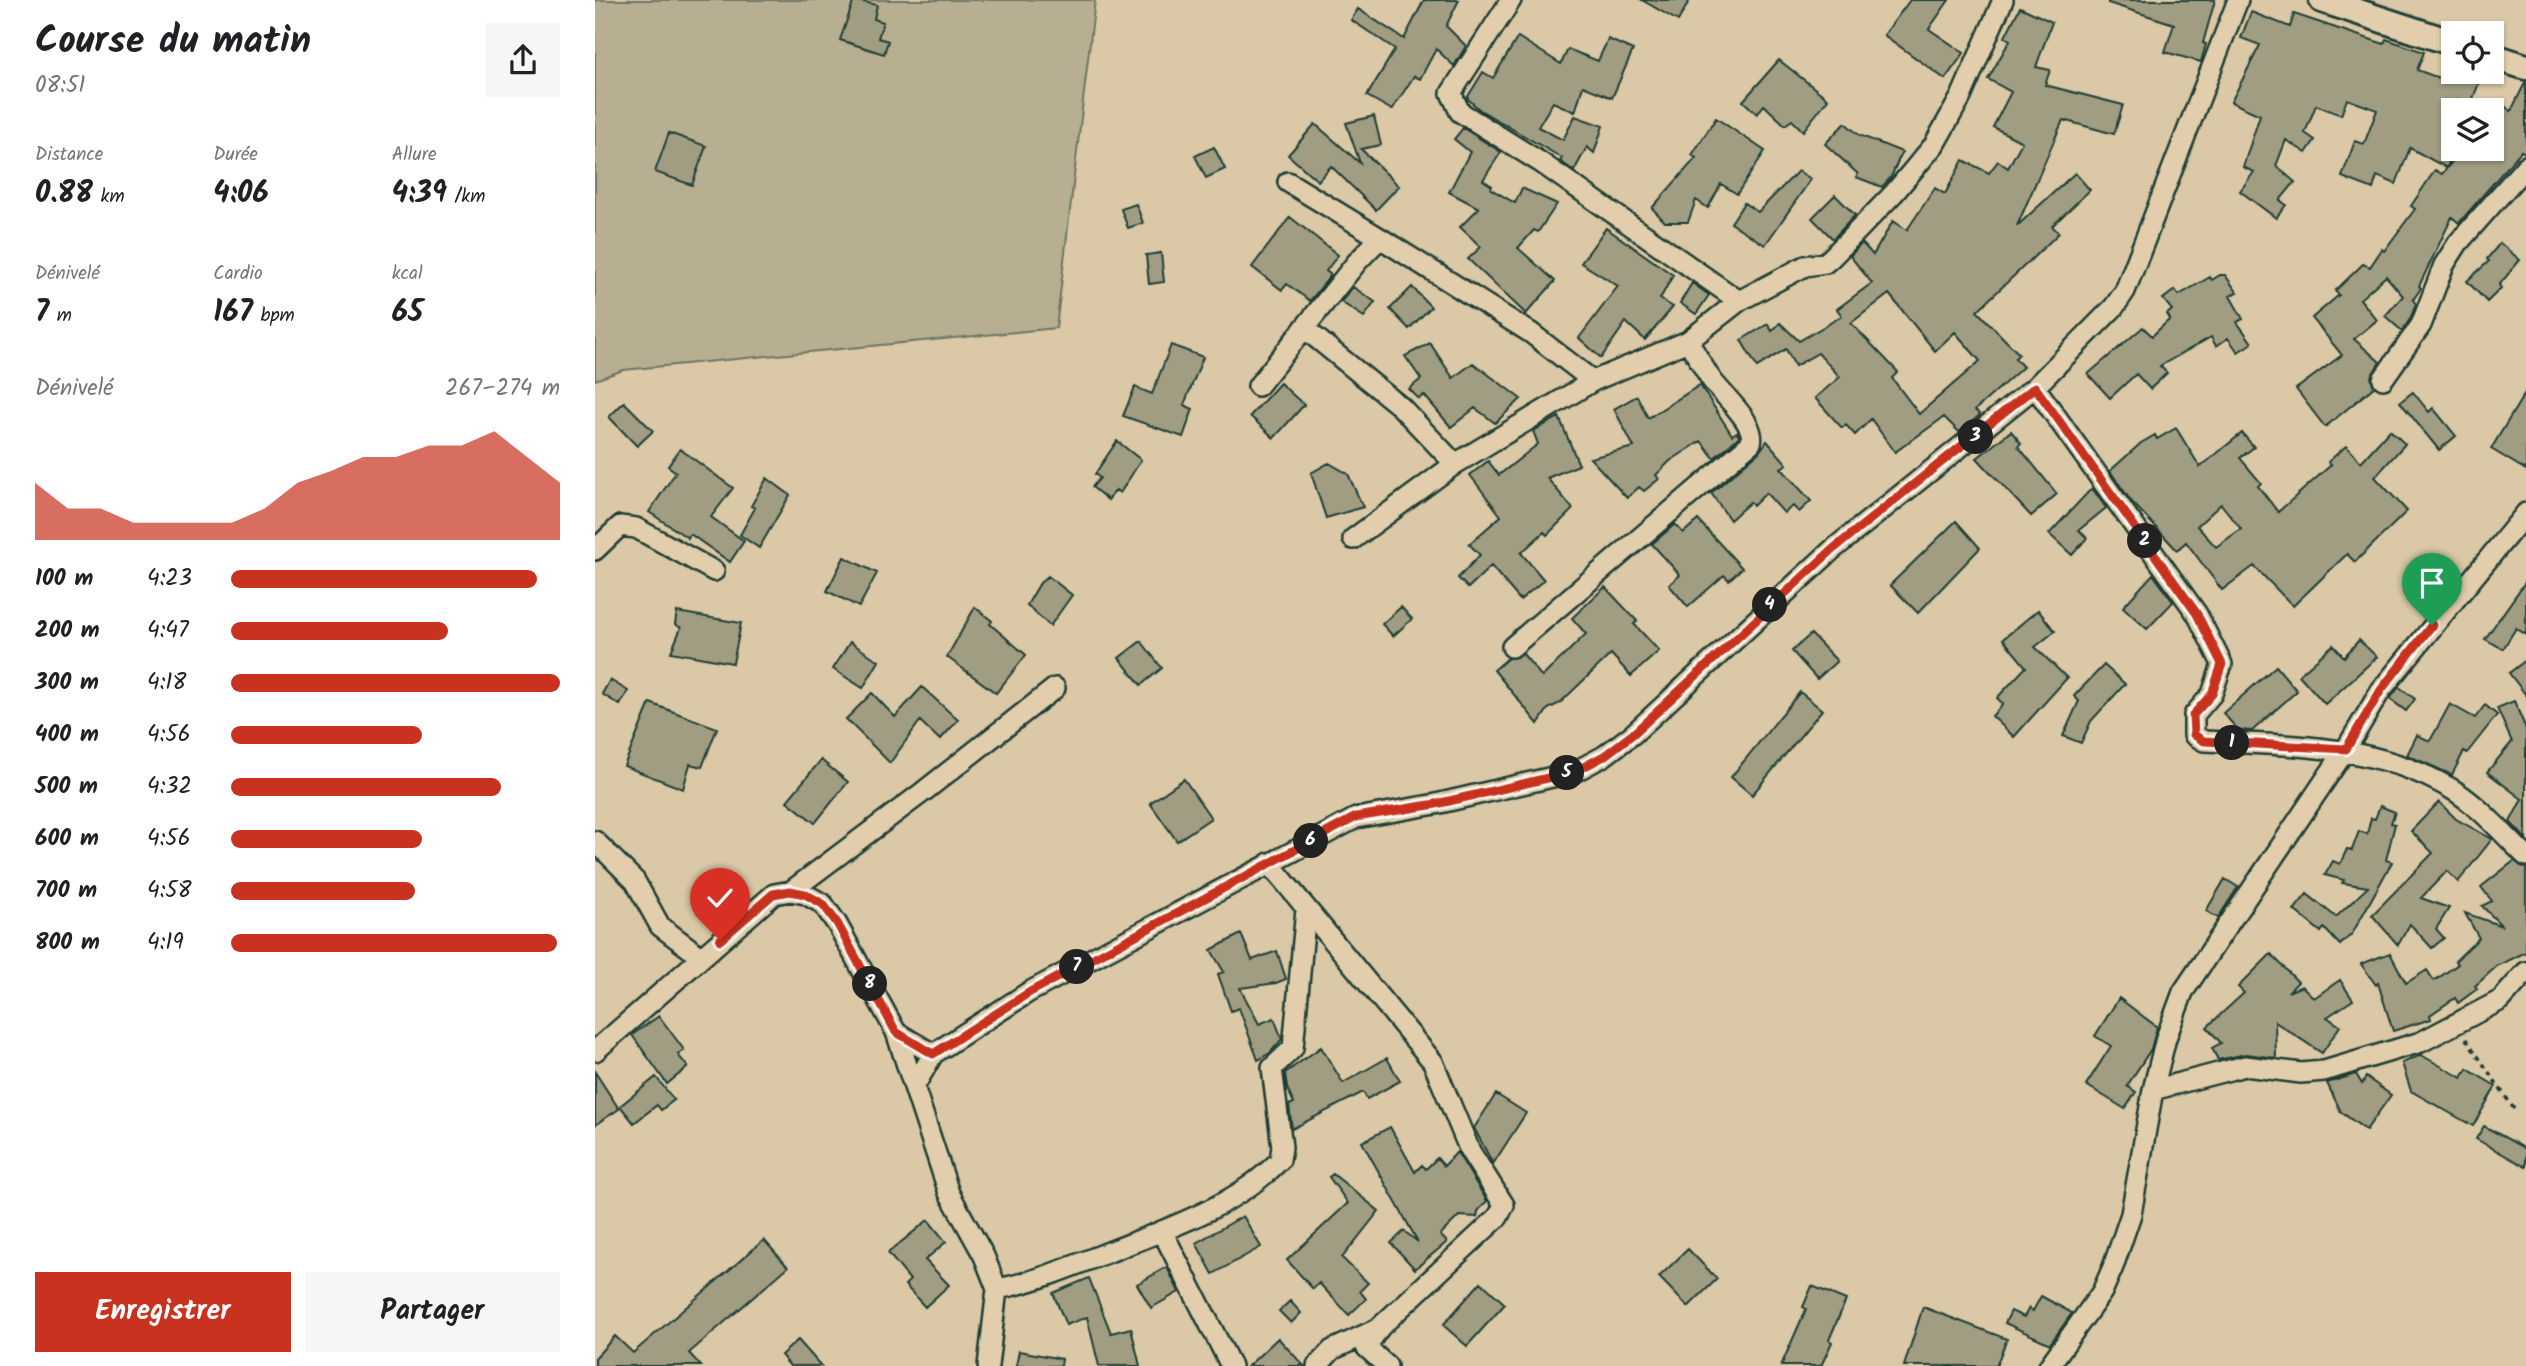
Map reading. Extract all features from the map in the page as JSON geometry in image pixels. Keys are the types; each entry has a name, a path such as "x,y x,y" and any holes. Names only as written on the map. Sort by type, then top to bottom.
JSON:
{"main road":[{"path":"2322,0 2441,39"},
{"path":"2504,60 2526,68"}],"street":[{"path":"1511,0 1451,93 1453,103 1460,112 1540,162 1739,301"},
{"path":"1353,540 1455,464 1593,381 1688,341 1739,301 1805,266 1825,263 1894,193 1934,145 1961,97 2003,0"},
{"path":"913,1087 933,1054 1030,992 1356,817 1436,804 1574,772 1604,756 1633,734 1832,550 2035,387 2114,307 2125,291 2238,0"},
{"path":"2383,379 2421,325 2444,265 2458,243 2526,166"},
{"path":"1288,182 1531,333 1593,381"},
{"path":"1258,386 1304,327 1380,239"},
{"path":"1304,327 1401,407 1455,464"},
{"path":"1512,647 1751,443 1753,438 1748,425 1711,379 1688,341"},
{"path":"2035,387 2197,614 2222,664 2212,694 2193,715 2194,735 2204,741 2346,749 2403,767 2449,788 2470,802 2526,856"},
{"path":"2058,1364 2102,1292 2131,1214 2153,1090 2166,1038 2183,992 2346,749 2381,690 2526,513"},
{"path":"595,550 620,527 636,528 714,571"},
{"path":"790,891 923,792 1055,688"},
{"path":"595,841 635,881 660,926 701,957"},
{"path":"1269,863 1433,1062 1470,1152 1504,1205 1499,1217 1380,1327 1366,1348 1387,1366"},
{"path":"595,1051 773,894 790,891 805,894 823,904 837,923 896,1032 949,1193 984,1256 997,1289 988,1366"},
{"path":"997,1289 1029,1283 1162,1231 1223,1202 1280,1160 1282,1147 1272,1068 1293,1048 1306,909"},
{"path":"2153,1090 2245,1066 2301,1073 2325,1071 2421,1041 2501,1000 2526,972"},
{"path":"896,1032 933,1054"},
{"path":"1162,1231 1231,1366"},
{"path":"1317,1366 1332,1350 1380,1327"}],"path":[{"path":"2456,1025 2514,1109"}],"shaded area":[{"path":"595,0 1095,0 1056,328 623,370 595,380"}],"building":[{"path":"854,0 877,5 874,19 883,22 878,38 888,41 884,54 840,40"},
{"path":"1424,0 1459,0 1446,26 1466,46 1454,66 1436,49 1420,79 1414,76 1392,110 1367,96 1395,49 1351,20 1358,9 1404,39"},
{"path":"1642,0 1690,0 1678,21"},
{"path":"1910,0 1949,0 1929,29 1964,53 1945,79 1884,35"},
{"path":"2108,0 2215,0 2203,43 2206,44 2201,62 2165,52 2174,24 2108,3"},
{"path":"2020,7 2052,22 2036,67 2050,70 2045,85 2123,105 2114,134 2063,120 2017,226 2075,173 2090,190 2052,226 2059,233 1977,311 2019,354 2015,358 2023,367 1975,410 1980,415 1959,432 1944,417 1895,452 1871,419 1855,435 1846,425 1842,428 1815,398 1840,377 1818,353 1795,366 1786,349 1757,367 1741,340 1768,324 1772,331 1780,323 1799,341 1842,316 1837,309 1872,283 1850,256 1862,243 1873,255 1893,221 1907,230 1935,188 1945,194 1963,160 1989,173 1998,161 2008,168 2022,142 1993,127 2011,92 1988,79 2010,40 2005,37","holes":["1889,294 1935,351 1955,332 1980,361 1919,414 1892,378 1898,372 1851,323"]},
{"path":"2251,12 2290,27 2294,14 2384,44 2386,39 2424,52 2417,70 2441,79 2441,84 2478,84 2473,98 2441,98 2441,161 2449,161 2447,168 2410,148 2396,184 2377,176 2373,189 2342,177 2355,141 2364,144 2377,110 2347,99 2341,115 2316,105 2305,133 2315,140 2306,153 2286,140 2276,166 2295,182 2280,200 2286,205 2276,218 2240,191 2254,172 2243,167 2260,115 2231,102 2260,45 2241,38"},
{"path":"1518,37 1561,64 1568,49 1598,61 1608,39 1633,50 1612,98 1583,86 1575,112 1553,102 1538,127 1563,140 1575,116 1603,126 1594,153 1587,147 1574,171 1560,161 1562,158 1480,110 1467,98 1483,72 1493,78"},
{"path":"1779,60 1828,99 1803,131 1792,120 1785,125 1764,105 1757,114 1743,101"},
{"path":"2526,81 2526,153 2521,151 2459,223 2452,217 2419,286 2421,288 2413,300 2416,304 2410,319 2402,331 2385,316 2403,296 2386,276 2360,299 2377,320 2354,339 2380,362 2371,377 2374,387 2325,427 2296,389 2342,355 2312,318 2339,295 2335,291 2363,264 2370,267 2415,209 2411,206 2435,170 2442,174 2452,161 2504,161 2504,106 2511,111"},
{"path":"1374,116 1381,145 1361,149 1399,186 1376,210 1331,166 1318,181 1288,155 1315,124 1360,163 1346,123"},
{"path":"1716,118 1765,151 1737,194 1721,184 1708,208 1696,200 1688,222 1665,222 1652,208 1696,158 1692,155"},
{"path":"1845,123 1859,135 1902,152 1891,177 1882,187 1856,177 1858,174 1825,144"},
{"path":"1463,128 1501,152 1483,180 1492,186 1491,189 1515,203 1522,188 1557,204 1538,232 1534,230 1518,248 1555,281 1526,314 1468,259 1481,247 1460,227 1479,208 1449,192 1470,152 1454,139"},
{"path":"669,133 706,146 692,185 655,172"},
{"path":"1214,147 1225,169 1206,178 1195,156"},
{"path":"1798,171 1811,179 1765,245 1731,223 1744,203 1758,212"},
{"path":"1835,195 1855,215 1833,239 1812,218"},
{"path":"1136,204 1143,223 1128,228 1121,209"},
{"path":"1290,217 1338,255 1326,271 1331,275 1310,301 1287,284 1282,290 1252,267"},
{"path":"1606,228 1673,275 1660,299 1673,307 1645,340 1626,322 1601,358 1579,338 1618,286 1581,263"},
{"path":"2500,243 2520,260 2499,285 2501,288 2487,302 2467,281 2489,261 2487,259"},
{"path":"1161,253 1164,282 1149,284 1146,255"},
{"path":"2225,275 2237,292 2230,296 2243,319 2237,322 2252,343 2238,352 2228,338 2216,346 2211,337 2160,366 2167,373 2150,389 2136,374 2110,398 2088,374 2143,327 2152,336 2170,319 2167,314 2172,310 2163,299 2175,290 2179,295 2210,277 2212,280"},
{"path":"1692,283 1709,295 1696,314 1680,303"},
{"path":"1353,287 1375,302 1364,317 1341,302"},
{"path":"1412,287 1431,307 1409,329 1390,309"},
{"path":"1430,343 1453,378 1473,363 1521,399 1495,423 1475,408 1451,427 1424,395 1419,399 1409,389 1421,379 1405,356"},
{"path":"1171,345 1203,357 1184,405 1193,409 1183,437 1123,416 1135,387 1152,394"},
{"path":"1280,383 1304,405 1274,438 1250,416"},
{"path":"1700,385 1732,435 1737,432 1739,437 1714,458 1701,441 1670,461 1656,475 1659,479 1644,491 1639,487 1627,498 1590,458 1634,447 1614,409 1637,396 1648,418"},
{"path":"2526,391 2526,470 2491,449"},
{"path":"2413,392 2429,412 2433,408 2456,436 2439,450 2400,402"},
{"path":"624,402 653,431 637,446 609,417"},
{"path":"1559,417 1579,465 1547,478 1573,509 1547,535 1544,532 1521,553 1544,580 1520,600 1491,566 1468,588 1458,578 1480,555 1469,544 1501,516 1470,475 1488,461 1499,475 1538,444 1533,431"},
{"path":"2176,428 2200,467 2242,433 2254,447 2240,458 2261,483 2258,486 2278,512 2331,465 2328,462 2346,446 2361,462 2390,430 2405,444 2375,477 2407,511 2355,562 2347,554 2293,606 2254,566 2222,590 2186,542 2177,550 2131,501 2110,471 2141,443 2155,435 2157,439","holes":["2221,504 2241,529 2216,547 2197,526"]},
{"path":"2011,431 2021,443 2018,446 2057,494 2031,516 1977,458"},
{"path":"1117,441 1141,460 1120,493 1116,490 1108,500 1092,487 1100,478 1095,474"},
{"path":"1767,441 1787,464 1781,468 1811,501 1799,512 1793,506 1784,513 1766,493 1753,506 1750,502 1730,520 1711,493 1759,452"},
{"path":"680,449 733,488 711,517 744,541 730,562 690,534 688,538 649,512 676,472 668,466"},
{"path":"1329,463 1348,474 1363,507 1326,518 1311,473"},
{"path":"767,478 790,495 759,548 740,535 755,508 751,506"},
{"path":"2092,488 2106,508 2079,530 2087,538 2072,555 2049,534"},
{"path":"1698,520 1742,568 1729,580 1724,575 1688,607 1669,585 1680,575 1652,544 1675,524 1683,533"},
{"path":"1956,521 1980,548 1918,613 1890,585"},
{"path":"844,557 877,573 859,607 827,591"},
{"path":"2153,574 2173,602 2147,629 2123,607"},
{"path":"1048,576 1072,595 1050,626 1027,605 1040,583"},
{"path":"2526,581 2526,635 2516,628 2503,649 2485,639"},
{"path":"1605,587 1637,621 1634,624 1659,651 1631,676 1611,654 1560,703 1548,709 1538,724 1494,670 1508,658 1523,654 1542,677 1586,634 1572,618"},
{"path":"975,607 1026,655 996,693 947,657"},
{"path":"1401,607 1412,619 1393,636 1382,624"},
{"path":"2038,610 2055,631 2035,647 2067,678 2014,737 1992,716 2003,704 1997,698 2026,667 2003,639"},
{"path":"677,612 741,623 733,663 671,652 681,628 675,624"},
{"path":"1811,634 1837,661 1817,679 1792,651"},
{"path":"2359,640 2377,657 2325,704 2299,675 2333,645 2344,657"},
{"path":"1141,641 1162,668 1141,685 1119,658"},
{"path":"850,642 879,661 863,688 833,669"},
{"path":"2526,660 2526,695 2509,673"},
{"path":"2104,665 2125,684 2091,721 2081,743 2063,736 2079,701 2074,696"},
{"path":"2276,666 2297,691 2252,731 2238,730 2223,713"},
{"path":"610,680 628,691 620,705 602,694"},
{"path":"922,687 958,720 940,740 920,721 890,763 846,719 872,693 895,717"},
{"path":"2399,687 2415,699 2406,711 2390,699"},
{"path":"1800,692 1822,710 1752,795 1731,777"},
{"path":"2514,701 2526,729 2526,839 2510,822 2522,799 2487,772 2512,742 2497,708"},
{"path":"650,703 717,728 702,767 690,764 683,789 624,766"},
{"path":"2450,704 2475,718 2485,705 2497,715 2467,753 2464,751 2452,775 2407,755 2417,735 2430,741"},
{"path":"821,760 848,782 815,823 787,801"},
{"path":"1184,779 1211,818 1177,841 1150,803"},
{"path":"2439,802 2456,819 2492,839 2458,882 2447,871 2421,898 2449,908 2436,929 2444,938 2432,948 2410,924 2398,945 2372,915 2433,853 2411,831"},
{"path":"2380,806 2395,812 2391,823 2395,824 2386,860 2392,862 2352,934 2340,945 2324,928 2321,932 2294,910 2307,894 2336,917 2368,887 2342,883 2344,880 2325,875 2333,861 2340,864 2347,849 2352,850 2359,831 2367,834 2371,818 2375,819"},
{"path":"2514,861 2526,868 2526,952 2497,966 2475,986 2477,989 2458,1003 2455,998 2430,1015 2431,1019 2393,1031 2378,983 2376,985 2361,964 2390,953 2406,983 2427,970 2434,981 2458,964 2455,961 2479,938 2465,913 2502,926 2482,906 2492,901 2481,887"},
{"path":"2225,879 2238,887 2218,918 2206,911"},
{"path":"1241,934 1252,960 1277,951 1286,979 1240,988 1259,1024 1274,1018 1282,1039 1270,1053 1258,1060 1239,1008 1231,1011 1218,974 1224,972 1211,950"},
{"path":"2271,954 2298,982 2288,992 2302,986 2314,998 2340,980 2353,1000 2327,1017 2340,1026 2322,1053 2275,1022 2276,1058 2246,1054 2218,1060 2212,1048 2221,1043 2207,1027 2244,993 2238,987"},
{"path":"2119,998 2157,1027 2151,1049 2127,1086 2136,1092 2125,1109 2086,1085 2111,1046 2095,1036"},
{"path":"659,1016 684,1050 678,1055 688,1067 667,1084 632,1035"},
{"path":"1321,1047 1343,1083 1387,1058 1400,1081 1367,1099 1363,1092 1292,1129 1289,1105 1294,1103 1287,1088 1285,1073"},
{"path":"2421,1055 2462,1078 2467,1069 2496,1086 2473,1126 2411,1091 2402,1063"},
{"path":"595,1072 619,1109 595,1125"},
{"path":"2356,1074 2362,1084 2366,1077 2391,1095 2366,1130 2341,1112 2327,1083"},
{"path":"656,1077 674,1100 661,1110 657,1105 634,1123 620,1106"},
{"path":"1496,1094 1526,1113 1493,1164 1474,1128"},
{"path":"2484,1126 2526,1149 2526,1167 2476,1139"},
{"path":"1390,1127 1415,1172 1422,1165 1426,1169 1437,1158 1444,1166 1457,1152 1487,1201 1478,1211 1477,1217 1459,1216 1440,1235 1447,1242 1415,1269 1391,1243 1404,1231 1418,1242 1362,1142"},
{"path":"1333,1174 1379,1211 1342,1258 1368,1283 1360,1291 1366,1299 1349,1315 1319,1283 1313,1289 1287,1260 1348,1203 1329,1177"},
{"path":"1243,1216 1261,1247 1213,1274 1196,1243"},
{"path":"928,1220 946,1242 925,1260 949,1285 925,1307 905,1285 910,1280 888,1253"},
{"path":"764,1240 788,1267 689,1353 701,1366 595,1366 595,1358 615,1336 633,1353"},
{"path":"1688,1249 1717,1279 1688,1307 1659,1277"},
{"path":"1167,1267 1179,1292 1151,1308 1137,1284"},
{"path":"1089,1278 1111,1333 1131,1328 1140,1366 1099,1366 1087,1317 1066,1325 1053,1293"},
{"path":"1481,1282 1505,1304 1467,1346 1443,1325"},
{"path":"1812,1286 1846,1300 1829,1340 1832,1342 1821,1366 1781,1366 1806,1309 1803,1307"},
{"path":"2041,1296 2072,1313 2050,1344 2005,1323 2011,1311 2024,1317 2029,1308 2033,1311"},
{"path":"1290,1301 1301,1313 1291,1323 1279,1311"},
{"path":"1923,1307 2007,1339 1996,1366 1904,1366"},
{"path":"1278,1338 1304,1366 1248,1366"},
{"path":"798,1340 821,1366 790,1366 781,1355"},
{"path":"1019,1351 1062,1359 1061,1366 1016,1366"}],"route":[{"path":"720,940 754,914 773,894 790,891 805,894 823,904 837,923 896,1032 933,1054 1030,992 1356,817 1436,804 1574,772 1604,756 1633,734 1832,550 1952,457 2035,387 2197,614 2222,664 2212,694 2193,715 2191,726 2194,735 2204,741 2346,749 2381,690 2432,625"}]}
